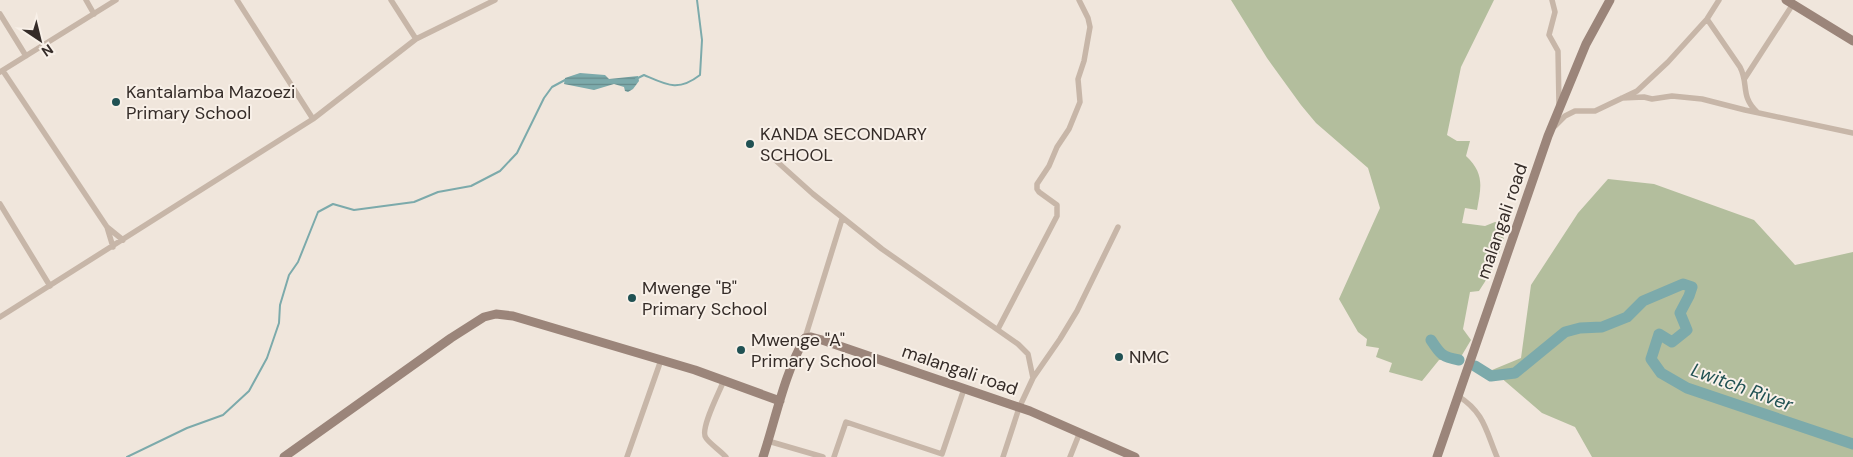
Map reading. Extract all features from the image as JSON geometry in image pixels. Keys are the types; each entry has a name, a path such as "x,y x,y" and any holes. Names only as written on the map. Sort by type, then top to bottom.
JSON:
{"street":[{"path":"86,0 94,14"},
{"path":"116,0 1,72 107,227 123,240"},
{"path":"237,0 313,119"},
{"path":"392,0 416,39"},
{"path":"0,317 313,119 416,39 495,0"},
{"path":"998,330 1057,216 1057,206 1039,192 1037,184 1048,166 1052,155 1069,129 1080,102 1078,80 1084,61 1090,27 1088,18 1079,0"},
{"path":"1552,0 1555,12 1549,35 1558,51 1559,112"},
{"name":"malangali road","path":"1437,457 1548,136 1586,44 1610,0"},
{"path":"1548,136 1565,116 1575,111 1595,111 1637,91 1668,62 1707,19 1719,0"},
{"path":"1745,79 1789,2 1853,41"},
{"path":"0,14 26,56"},
{"path":"1707,19 1740,67 1745,79 1745,93 1757,112"},
{"path":"1622,98 1644,97 1652,99 1672,96 1702,99 1853,133"},
{"path":"773,158 842,219 912,272 1018,344 1028,354 1033,378"},
{"path":"0,204 50,286"},
{"path":"763,457 780,401 805,338 842,219"},
{"path":"107,227 113,247"},
{"path":"1003,457 1020,408 1033,378 1077,311 1118,227"},
{"path":"284,457 451,338 484,317 496,314 513,316 660,360 724,380 780,401"},
{"name":"malangali road","path":"805,338 811,337 822,340 1020,408 1135,457"},
{"path":"627,457 660,360"},
{"path":"724,380 703,434 726,457"},
{"path":"834,457 846,422 942,454 964,389"},
{"path":"1458,396 1470,404 1483,421 1498,457"},
{"path":"1070,457 1080,432"},
{"path":"768,441 823,457"}],"green space":[{"path":"1231,0 1494,0 1461,67 1447,135 1457,141 1470,141 1466,156 1479,175 1480,194 1477,210 1465,208 1462,223 1485,226 1495,222 1502,224 1505,228 1504,236 1496,261 1484,284 1479,291 1470,292 1463,329 1471,340 1459,360 1439,360 1422,381 1389,372 1392,363 1376,357 1379,348 1366,346 1367,339 1358,332 1339,299 1380,208 1368,168 1316,123 1301,105 1267,58"},
{"path":"1608,179 1654,184 1754,220 1795,265 1853,252 1853,457 1592,457 1575,427 1542,413 1492,370 1521,358 1531,285 1578,213"}],"water":[{"path":"580,73 605,75 609,79 638,76 639,81 628,92 625,91 624,87 614,84 594,90 564,84 565,78"}],"waterway":[{"path":"636,79 644,75 659,82 679,85 685,84 700,75 702,40 697,0"},
{"path":"127,457 187,428 223,415 249,391 267,358 279,323 280,305 289,275 298,262 318,212 333,204 354,210 414,202 438,192 471,186 500,171 517,153 544,98 552,87 565,80"},
{"name":"Lwitch River","path":"1475,366 1491,376 1515,373 1565,332 1580,328 1602,327 1627,317 1643,301 1683,284 1692,287 1680,313 1687,330 1672,342 1659,334 1651,359 1661,373 1687,388 1853,444"},
{"path":"1431,340 1442,354 1459,360"}],"place":[{"name":"Kantalamba Mazoezi Primary School","path":"116,102"},
{"name":"KANDA SECONDARY SCHOOL","path":"750,144"},
{"name":"Mwenge \"B\" Primary School","path":"632,298"},
{"name":"Mwenge \"A\" Primary School","path":"741,350"},
{"name":"NMC","path":"1119,357"}]}
